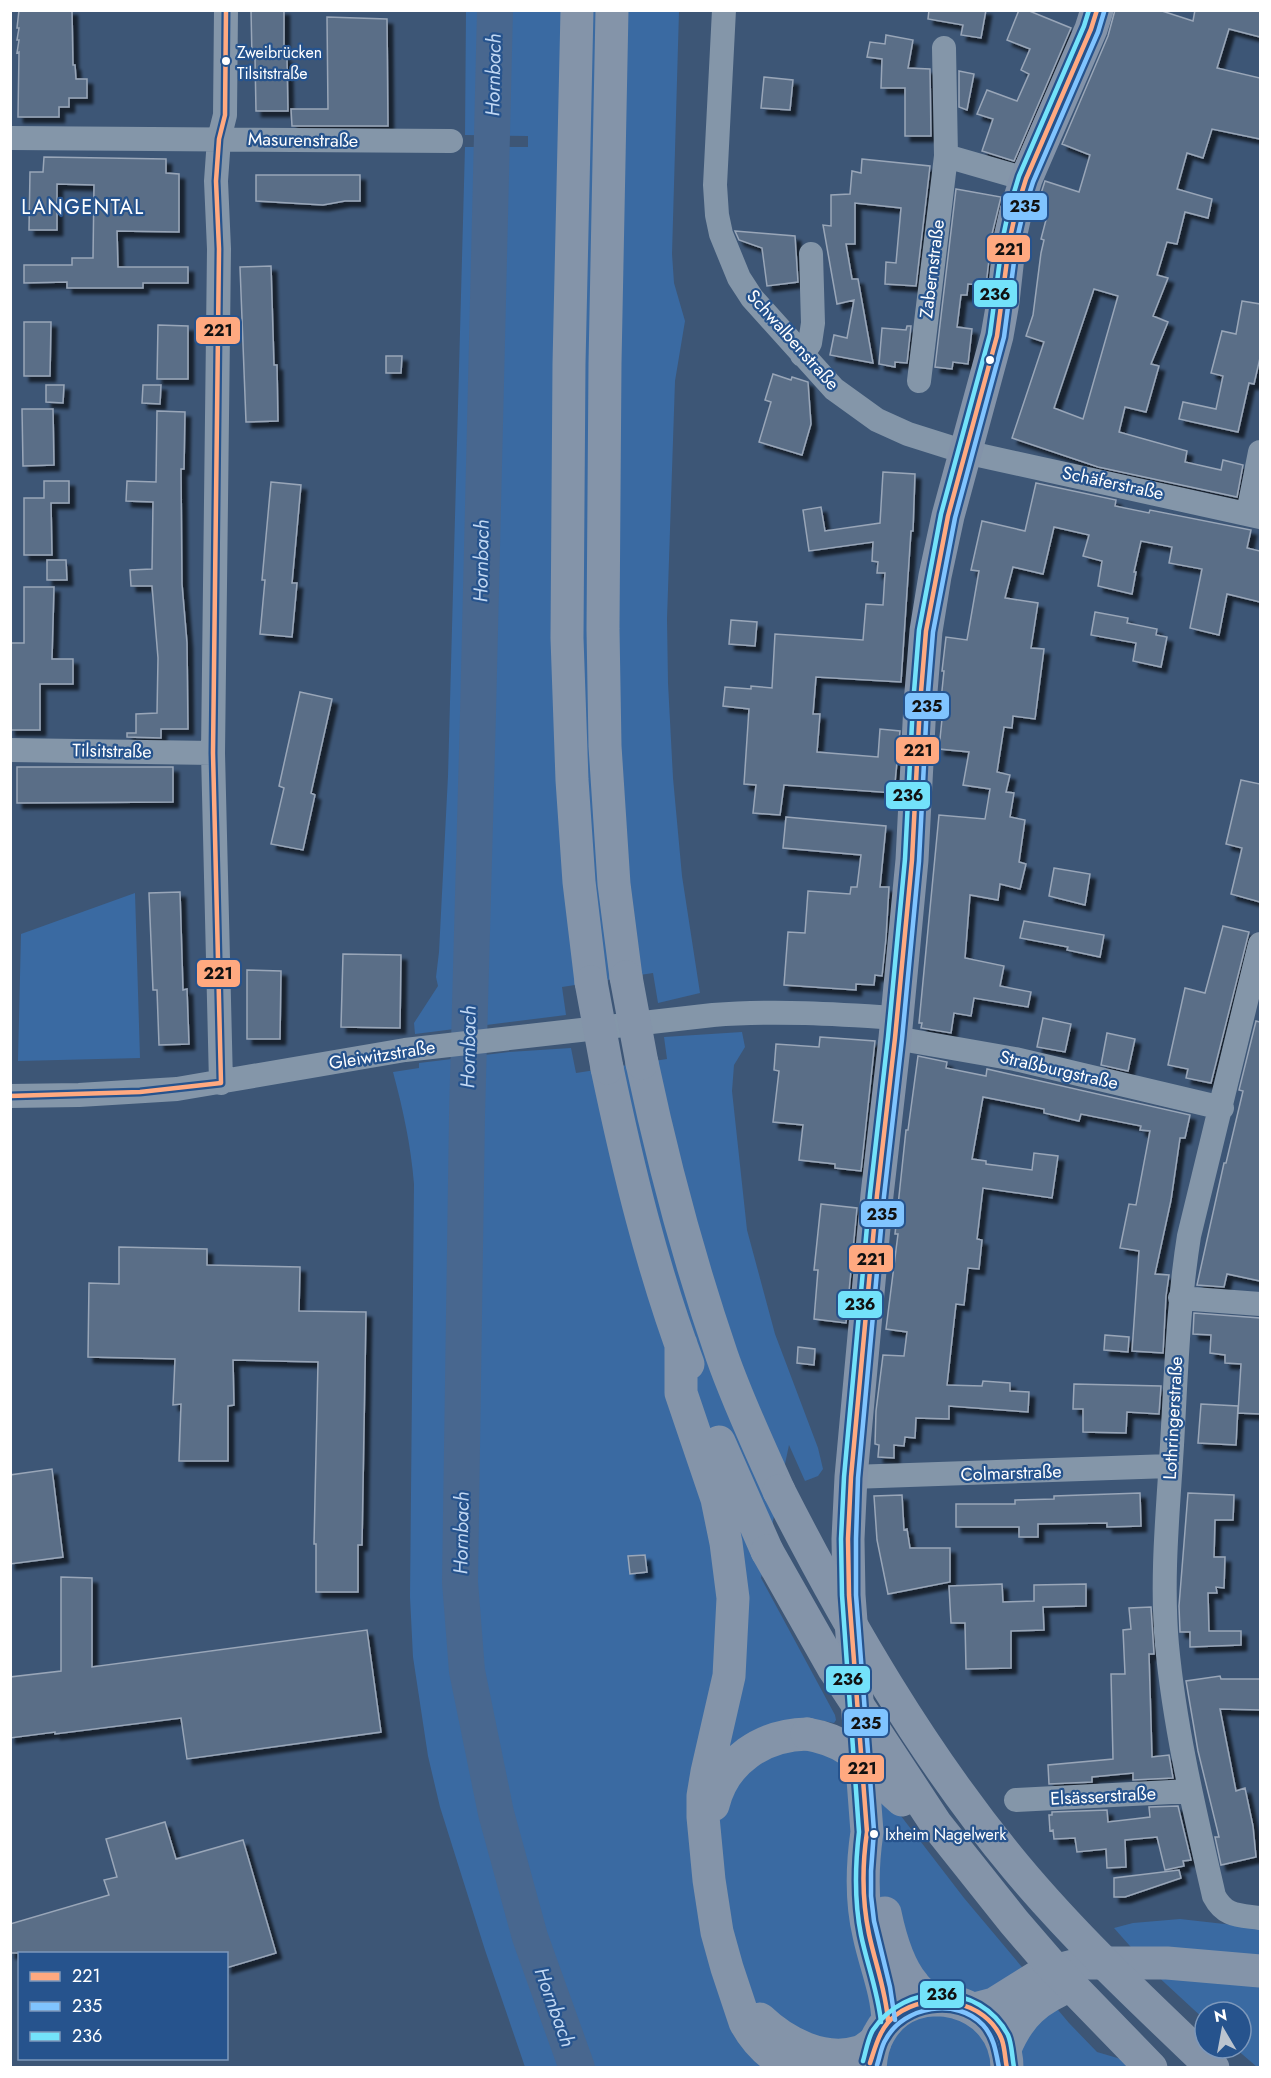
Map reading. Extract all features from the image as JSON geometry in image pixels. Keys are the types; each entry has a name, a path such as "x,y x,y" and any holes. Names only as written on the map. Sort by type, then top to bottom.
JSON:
{"highway":[{"path":"577,10 569,364 567,638 572,780 577,860 591,982 627,1162 653,1262 681,1344 731,1471 767,1551 834,1669 936,1824 1014,1922 1052,1965 1151,2067"},
{"path":"612,10 605,363 603,641 605,746 614,884 626,977 662,1157 688,1252 723,1359 779,1491 825,1582 860,1641 955,1787 1015,1866 1072,1930 1213,2067"},
{"path":"681,1344 681,1393 717,1499 726,1542 733,1598 729,1676 703,1796 709,1880 724,1961 750,2032 768,2052 791,2067"},
{"path":"706,1845 714,1802 720,1786 739,1759 753,1749 775,1739 795,1735 807,1734 835,1741 853,1751 873,1769 888,1788 936,1824"},
{"path":"975,2009 994,2004 1030,1980 1052,1971 1085,1963 1199,1964 1260,1971"},
{"path":"1006,2058 1018,2022 1043,1999 1054,1992 1126,1963"},
{"path":"735,1991 774,2031 810,2050 828,2054 848,2054 878,2044"}],"main road":[{"path":"933,2000 914,1986 895,1946 867,1832 849,1595 848,1539 851,1478 877,1195 912,860 926,631 944,536 997,336 1010,238 1016,211 1026,179 1091,29 1097,10"},
{"path":"867,1832 862,1864 868,1933 888,2001 878,2044"},
{"path":"878,2044 908,2007 933,2000 956,2001 975,2009 993,2026 1006,2058"}],"street":[{"path":"221,1083 213,753 219,249 216,181 219,139 225,115 226,10"},
{"name":"Schwalbenstraße","path":"724,10 715,185 721,234 739,278 752,298 834,388 878,420 908,434 965,452"},
{"name":"Zabernstraße","path":"919,381 946,156 944,48"},
{"name":"Masurenstraße","path":"10,138 451,141"},
{"path":"946,156 1026,179"},
{"path":"802,355 810,343 813,323 811,254"},
{"name":"Schäferstraße","path":"965,452 1254,515"},
{"path":"1254,515 1260,452"},
{"name":"Tilsitstraße","path":"10,750 213,753"},
{"name":"Lothringerstraße","path":"1260,944 1190,1236 1180,1298 1166,1557 1167,1644 1182,1753 1214,1896 1220,1907 1232,1914 1260,1918"},
{"name":"Gleiwitzstraße","path":"10,1096 140,1092 221,1083 368,1055 701,1016 810,1012 896,1028"},
{"name":"Straßburgstraße","path":"896,1028 1015,1059 1222,1107"},
{"path":"1180,1298 1260,1304"},
{"name":"Colmarstraße","path":"851,1478 1170,1466"},
{"name":"Elsässerstraße","path":"1016,1800 1190,1791"}],"shaded area":[{"path":"466,11 679,11 672,254 674,283 685,321 675,381 667,619 668,683 673,778 682,876 700,993 658,1003 653,973 562,987 566,1015 415,1034 414,1023 438,986 436,977 448,776 465,147 528,147 528,136 465,135"},
{"path":"135,893 140,1058 18,1061 21,934"},
{"path":"742,1032 745,1047 734,1065 732,1091 747,1230 775,1334 818,1448 823,1469 818,1476 805,1481 789,1445 761,1578 835,1715 834,1723 819,1720 834,1756 881,1790 964,1898 1069,2023 1097,2052 1148,2067 525,2067 440,1807 428,1756 413,1657 410,1597 414,1184 406,1128 393,1072 419,1068 419,1063 509,1052 571,1048 576,1073 667,1059 664,1037"},
{"path":"1180,1919 1260,1928 1260,2067 1249,2060 1253,2060 1253,2000 1193,2000 1193,2009 1153,1972 1114,1928 1133,1923"}],"building":[{"path":"19,10 72,10 73,65 75,65 76,79 87,79 87,98 69,98 69,107 59,107 59,117 18,117 19,52 17,53 19,40 17,40 19,28 17,28"},
{"path":"251,10 284,10 284,58 287,58 288,111 256,111"},
{"path":"929,10 986,10 981,38 961,35 963,25 928,19"},
{"path":"1019,10 1027,10 1071,28 1014,161 982,151 993,119 977,114 987,90 1017,101 1029,74 1021,70 1030,49 1007,40"},
{"path":"1115,10 1159,10 1193,21 1195,10 1260,10 1260,37 1229,29 1217,68 1260,78 1260,139 1212,129 1203,158 1187,153 1177,189 1212,199 1208,218 1185,212 1177,244 1167,242 1157,275 1168,278 1153,316 1168,322 1151,364 1159,366 1146,412 1125,407 1119,432 1187,451 1185,462 1221,470 1223,460 1243,465 1237,497 1098,467 1012,438 1044,342 1026,336 1033,315 1044,240 1041,239 1047,216 1035,212 1045,181 1079,192 1090,155 1062,144 1108,36","holes":["1094,289 1118,296 1083,419 1054,408"]},
{"path":"327,17 387,19 388,126 292,126 291,109 328,109"},
{"path":"886,35 913,40 908,68 930,69 931,136 905,136 905,88 881,88 882,59 867,57 870,42 885,44"},
{"path":"959,71 974,74 967,110 959,107"},
{"path":"764,77 793,80 790,110 761,108"},
{"path":"44,157 166,159 166,173 179,174 179,232 117,231 118,267 188,267 188,283 143,283 143,288 67,288 67,282 24,283 24,265 72,265 72,258 93,258 94,185 57,184 57,230 29,230 30,172 43,172"},
{"path":"862,159 930,166 916,286 885,284 886,262 896,263 901,208 855,203 855,244 846,244 852,279 858,279 873,363 830,355 834,335 847,338 854,300 837,304 823,225 831,226 831,195 850,194 852,171 861,173"},
{"path":"256,175 360,175 360,201 323,205 256,201"},
{"path":"956,189 1001,197 992,234 986,285 968,284 967,295 961,295 957,327 972,329 968,364 953,362 952,369 935,367"},
{"path":"735,231 795,236 798,282 767,286 762,248 739,240"},
{"path":"271,266 278,421 246,422 240,267"},
{"path":"1242,301 1260,304 1260,358 1254,384 1249,383 1238,432 1179,419 1183,402 1216,409 1223,376 1211,373 1222,331 1236,334"},
{"path":"24,322 51,322 50,376 24,376"},
{"path":"158,325 188,326 188,379 157,379"},
{"path":"907,326 911,326 907,363 895,362 895,367 879,364 882,328 906,330"},
{"path":"386,356 402,356 401,373 386,373"},
{"path":"773,374 791,380 792,377 808,382 811,424 802,455 759,442 771,402 765,400"},
{"path":"46,385 64,385 63,403 46,402"},
{"path":"143,385 161,385 160,404 142,403"},
{"path":"22,409 53,409 54,465 23,466"},
{"path":"157,411 185,412 184,469 181,469 182,584 187,643 188,729 161,729 161,738 127,737 127,733 136,733 136,714 157,713 158,658 152,586 131,586 130,570 152,569 153,502 126,501 127,481 156,482"},
{"path":"883,472 915,474 913,531 911,531 901,682 816,677 813,714 820,714 817,752 878,757 880,729 900,731 894,793 784,785 780,815 753,813 756,785 744,784 749,709 723,706 725,687 772,688 775,634 863,640 866,604 883,605 885,573 877,573 878,562 872,561 873,542 809,551 803,510 821,507 825,531 880,523"},
{"path":"44,481 69,481 69,503 51,503 52,555 24,555 24,498 44,498"},
{"path":"271,482 301,485 292,583 297,583 292,637 260,634 265,580 262,580"},
{"path":"1036,483 1116,500 1115,506 1149,513 1150,510 1251,530 1247,548 1260,551 1260,602 1227,594 1219,635 1190,628 1202,569 1169,563 1172,547 1141,541 1132,594 1098,586 1102,561 1083,556 1089,535 1054,527 1043,574 1013,567 1005,598 1038,603 1031,648 1044,649 1035,719 1013,716 1012,728 1004,727 997,772 1010,775 1006,792 1014,793 1010,817 1025,820 1019,862 1026,864 1020,889 1000,884 998,900 970,895 965,958 1004,966 1000,986 1031,992 1028,1007 974,998 971,1016 954,1013 951,1033 921,1028 922,1023 919,1023 939,815 985,819 990,789 963,785 969,752 939,749 942,719 939,719 944,671 942,671 946,637 967,640 979,571 971,570 982,521 1025,531"},
{"path":"47,560 66,560 67,580 47,580"},
{"path":"24,587 54,587 52,659 73,659 73,684 40,684 40,730 10,730 10,643 24,643"},
{"path":"1095,612 1128,618 1127,623 1157,629 1156,635 1167,637 1161,667 1133,661 1136,643 1091,635"},
{"path":"731,620 757,622 755,646 729,644"},
{"path":"300,692 332,699 311,793 315,795 303,850 271,844 284,788 279,786"},
{"path":"17,767 173,767 173,802 17,803"},
{"path":"1241,780 1260,784 1260,902 1231,894 1242,848 1226,844"},
{"path":"786,817 886,826 880,887 889,887 886,938 882,976 875,975 874,985 856,984 856,990 784,985 788,932 805,933 808,891 850,894 851,887 857,887 861,855 783,848"},
{"path":"1054,868 1090,874 1085,905 1049,896"},
{"path":"180,892 183,990 187,989 189,1044 159,1045 157,990 153,990 149,893"},
{"path":"1024,921 1104,935 1100,957 1067,950 1068,947 1020,938"},
{"path":"1223,926 1249,932 1211,1083 1186,1078 1188,1069 1168,1065 1185,988 1205,993"},
{"path":"343,954 401,955 400,1028 341,1027"},
{"path":"247,970 281,971 280,1039 247,1039"},
{"path":"1043,1018 1071,1024 1065,1052 1037,1047"},
{"path":"1256,1021 1260,1022 1260,1281 1227,1274 1224,1287 1197,1285 1224,1163 1226,1163 1243,1091 1239,1090"},
{"path":"1107,1033 1135,1039 1128,1071 1101,1065"},
{"path":"820,1037 875,1041 861,1171 835,1168 835,1164 799,1160 803,1125 773,1122 779,1071 774,1070 776,1044 819,1047"},
{"path":"918,1056 947,1062 946,1068 986,1076 987,1069 1190,1115 1185,1138 1180,1138 1171,1200 1155,1274 1169,1275 1163,1353 1132,1351 1139,1251 1120,1248 1129,1204 1136,1205 1150,1131 1140,1130 1141,1126 1081,1114 1079,1121 1044,1113 1044,1109 983,1097 972,1159 986,1161 986,1164 1032,1170 1034,1153 1058,1156 1052,1198 983,1188 977,1239 982,1240 979,1269 968,1268 964,1305 956,1304 947,1385 982,1386 983,1381 1010,1383 1010,1391 1029,1392 1028,1412 949,1406 949,1419 916,1418 915,1438 905,1437 904,1446 894,1445 894,1458 878,1457 879,1445 875,1444 876,1411 883,1355 904,1356 907,1332 886,1329 898,1234 895,1234 906,1130 908,1130"},
{"path":"821,1204 857,1208 846,1323 814,1319 818,1270 814,1270"},
{"path":"119,1247 207,1249 207,1265 300,1267 299,1311 366,1312 362,1545 358,1545 358,1592 316,1592 316,1544 314,1544 318,1362 233,1360 234,1405 228,1406 228,1461 179,1461 181,1404 173,1405 175,1359 88,1357 89,1283 119,1284"},
{"path":"1194,1313 1260,1318 1260,1414 1238,1413 1241,1364 1225,1363 1225,1355 1210,1353 1211,1335 1193,1334"},
{"path":"1105,1335 1129,1337 1128,1352 1104,1350"},
{"path":"798,1347 815,1349 814,1365 797,1363"},
{"path":"1074,1384 1161,1386 1159,1414 1127,1412 1126,1433 1083,1432 1083,1409 1073,1409"},
{"path":"1201,1404 1238,1406 1236,1445 1198,1443"},
{"path":"52,1469 63,1557 10,1564 10,1475"},
{"path":"1140,1493 1141,1526 1107,1527 1107,1523 1038,1524 1038,1537 1019,1537 1019,1527 956,1527 956,1504 1015,1504 1015,1500 1054,1499 1054,1496"},
{"path":"1188,1493 1234,1495 1233,1520 1215,1520 1214,1557 1225,1557 1224,1588 1216,1587 1217,1593 1208,1593 1209,1631 1241,1631 1241,1645 1190,1647 1190,1632 1180,1632 1179,1606"},
{"path":"902,1495 904,1530 907,1529 910,1548 950,1548 950,1582 888,1594 877,1540 874,1496"},
{"path":"645,1555 647,1572 630,1574 628,1556"},
{"path":"61,1577 92,1578 92,1667 367,1630 381,1732 187,1759 181,1718 10,1738 10,1677 61,1671"},
{"path":"1002,1584 1003,1602 1034,1601 1034,1585 1086,1584 1086,1606 1043,1607 1044,1630 1011,1631 1011,1668 966,1669 965,1623 951,1623 949,1586"},
{"path":"1151,1607 1154,1654 1149,1654 1152,1757 1169,1755 1173,1778 1133,1780 1133,1773 1092,1777 1092,1782 1049,1784 1048,1765 1113,1759 1111,1674 1125,1674 1123,1630 1131,1629 1129,1608"},
{"path":"1220,1676 1221,1679 1260,1679 1260,1710 1220,1709 1236,1791 1245,1788 1253,1826 1256,1857 1221,1865 1215,1837 1219,1837 1198,1751 1186,1681"},
{"path":"1178,1806 1191,1860 1183,1861 1184,1866 1165,1870 1157,1837 1125,1840 1126,1867 1107,1868 1106,1849 1077,1852 1075,1838 1054,1839 1053,1830 1050,1831 1049,1815 1052,1815 1052,1812 1107,1810 1108,1822 1150,1817 1149,1807"},
{"path":"165,1822 176,1859 243,1840 276,1953 228,1967 228,1952 10,1953 10,1924 109,1895 104,1880 117,1877 106,1839"},
{"path":"1179,1870 1181,1878 1125,1897 1114,1897 1114,1878"}],"waterway":[{"name":"Hornbach","path":"495,10 467,1115 460,1582 467,1671 496,1813 530,1937 577,2068"}],"transit line":[{"name":"221","path":"10,1096 140,1092 221,1083 213,753 219,249 216,181 219,139 225,115 226,10"},
{"name":"236","path":"881,2022 857,1909 856,1870 859,1832 842,1595 841,1539 844,1477 870,1194 905,859 919,630 941,514 990,334 1009,209 1019,176 1089,10"},
{"name":"221","path":"888,2021 883,1988 869,1934 864,1896 867,1832 849,1595 848,1539 851,1477 877,1195 912,860 926,631 948,516 997,336 1010,238 1016,211 1026,179 1091,29 1097,10"},
{"name":"235","path":"895,2020 890,1987 874,1921 871,1896 874,1831 856,1595 856,1539 858,1478 884,1196 919,861 933,632 955,518 1004,337 1017,239 1023,213 1033,182 1098,32 1104,12"},
{"name":"236","path":"863,2061 871,2033 887,2014 904,2003 922,1996 942,1994 961,1997 980,2005 995,2018 1008,2035 1014,2067"},
{"name":"221","path":"870,2063 879,2037 896,2015 909,2007 940,2001 970,2008 984,2016 994,2026 1002,2040 1007,2068"},
{"name":"235","path":"877,2065 884,2042 894,2028 905,2019 918,2013 946,2008 972,2016 983,2025 992,2040 999,2068"}],"place":[{"name":"Zweibrücken Tilsitstraße","path":"226,61"},
{"name":"Ixheim Nagelwerk","path":"874,1834"}],"district":[{"name":"LANGENTAL","path":"83,207"}]}
